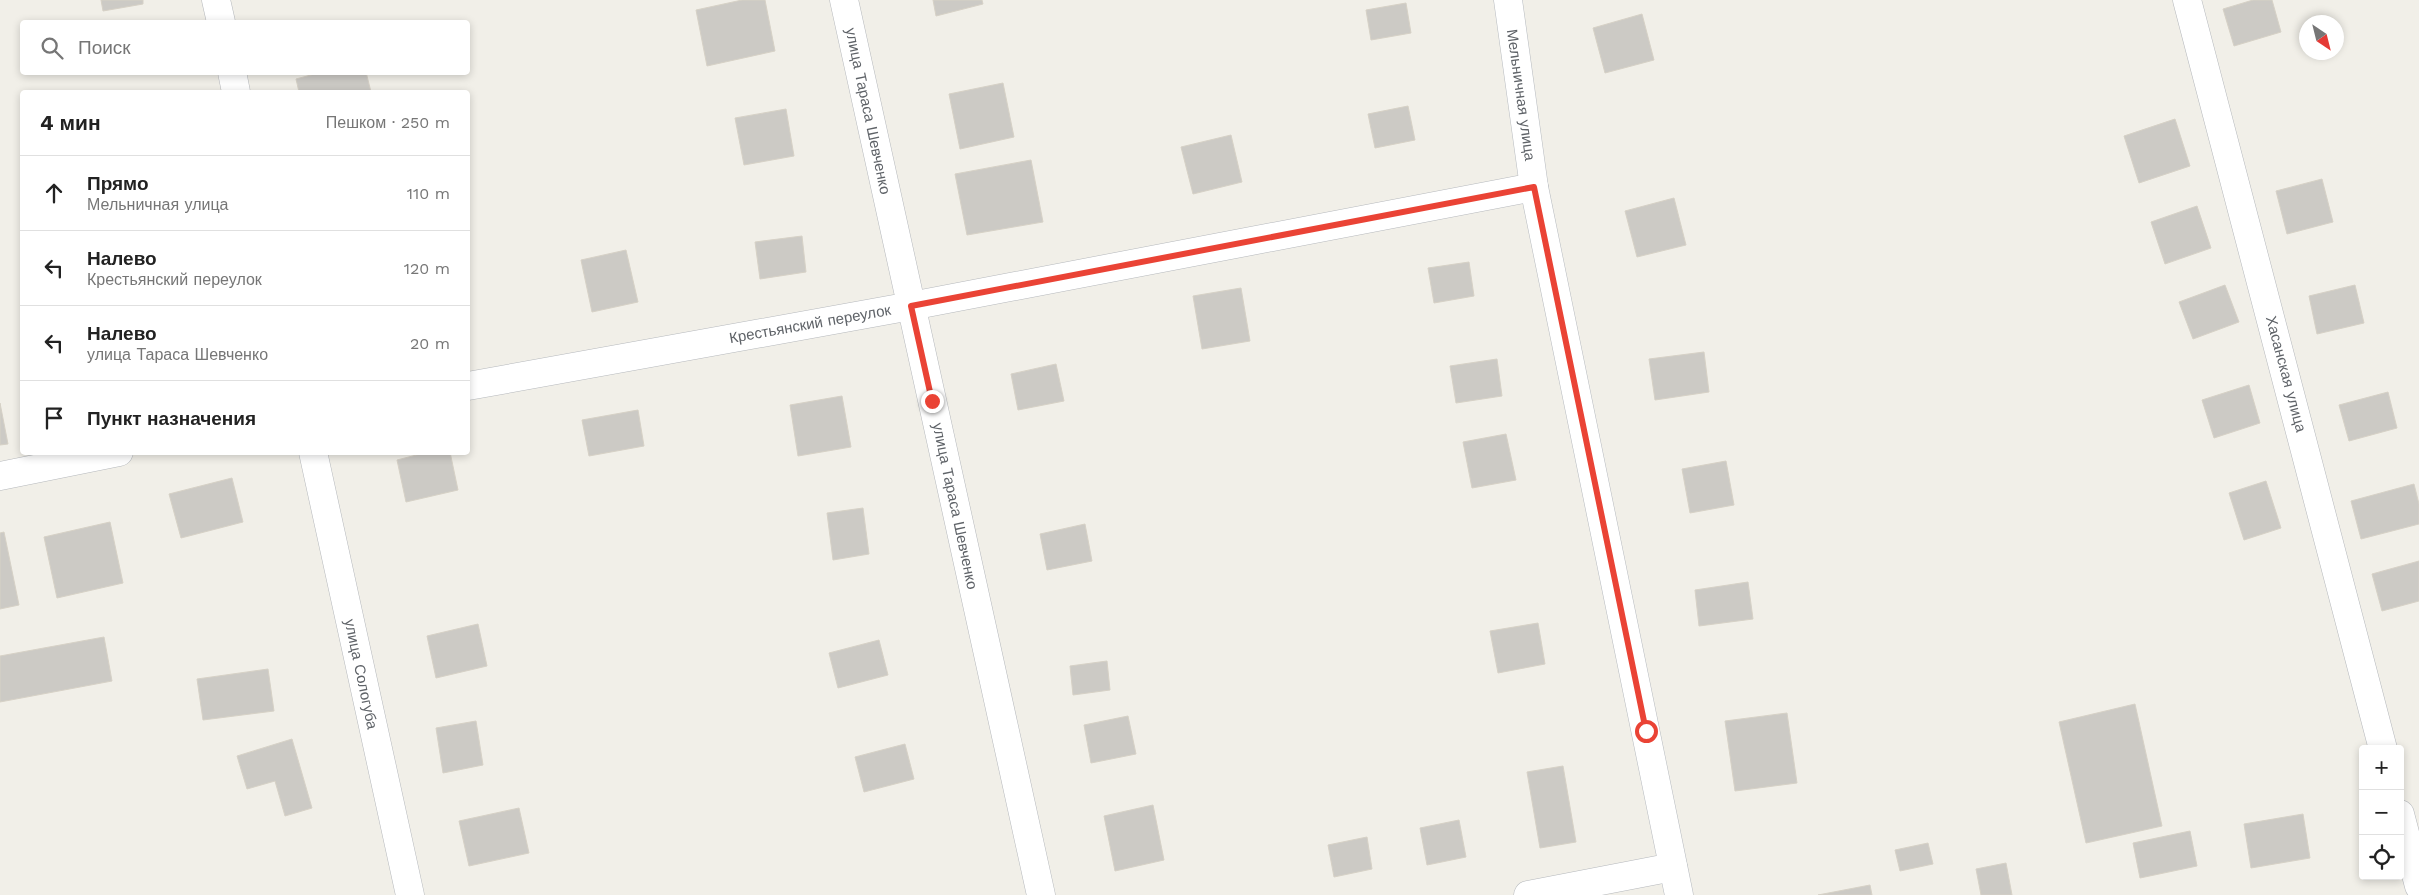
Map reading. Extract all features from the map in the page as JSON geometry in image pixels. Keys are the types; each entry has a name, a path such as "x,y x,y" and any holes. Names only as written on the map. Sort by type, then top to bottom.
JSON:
{"street":[{"path":"216,0 221,20"},
{"name":"улица Тараса Шевченко","path":"844,0 1041,895"},
{"name":"Мельничная улица","path":"1508,0 1534,187 1679,895"},
{"name":"Хасанская улица","path":"2186,0 2382,745"},
{"path":"233,75 236,90"},
{"name":"Крестьянский переулок","path":"470,386 911,306 1534,187"},
{"path":"0,476 104,455"},
{"name":"улица Сологуба","path":"314,455 410,895"},
{"path":"2404,829 2419,886"},
{"path":"1528,895 1673,867"}],"building":[{"path":"101,0 143,0 143,4 103,11"},
{"path":"742,0 765,0 775,51 707,66 696,10"},
{"path":"933,0 982,0 983,4 936,16"},
{"path":"2253,0 2272,0 2281,32 2234,46 2223,9"},
{"path":"1406,3 1411,33 1371,40 1366,10"},
{"path":"1642,14 1654,60 1605,73 1593,28"},
{"path":"311,75 367,75 370,90 299,90 296,79"},
{"path":"1003,83 1014,137 960,149 949,94"},
{"path":"1408,106 1415,140 1375,148 1368,114"},
{"path":"786,109 794,156 744,165 735,118"},
{"path":"2175,119 2190,166 2139,183 2124,136"},
{"path":"1231,135 1242,182 1193,194 1181,147"},
{"path":"1031,160 1043,222 967,235 955,174"},
{"path":"2322,179 2333,222 2287,234 2276,191"},
{"path":"1674,198 1686,245 1637,257 1625,211"},
{"path":"2197,206 2211,248 2165,264 2151,222"},
{"path":"802,236 806,272 760,279 755,242"},
{"path":"626,250 638,302 592,312 581,260"},
{"path":"1469,262 1474,296 1434,303 1428,268"},
{"path":"2225,285 2239,322 2193,339 2179,302"},
{"path":"2355,285 2364,323 2317,334 2309,296"},
{"path":"1241,288 1250,341 1202,349 1193,296"},
{"path":"1704,352 1709,392 1655,400 1649,359"},
{"path":"1497,359 1502,396 1456,403 1450,366"},
{"path":"1056,364 1064,401 1018,410 1011,374"},
{"path":"2249,385 2260,423 2214,438 2202,400"},
{"path":"2388,392 2397,428 2349,441 2339,405"},
{"path":"842,396 851,447 798,456 790,405"},
{"path":"0,403 8,444 0,445"},
{"path":"638,410 644,446 589,456 582,420"},
{"path":"1506,434 1516,480 1472,488 1463,442"},
{"path":"416,455 451,455 458,490 406,502 397,460"},
{"path":"1726,461 1734,505 1690,513 1682,469"},
{"path":"232,478 243,522 181,538 169,494"},
{"path":"2266,481 2281,528 2244,540 2229,493"},
{"path":"2414,484 2419,504 2419,524 2361,539 2351,501"},
{"path":"863,508 869,554 833,560 827,513"},
{"path":"110,522 123,583 57,598 44,537"},
{"path":"1085,524 1092,561 1047,570 1040,534"},
{"path":"4,532 19,605 0,609 0,533"},
{"path":"2419,561 2419,601 2382,611 2372,574"},
{"path":"1748,582 1753,619 1699,626 1695,590"},
{"path":"1538,623 1545,664 1498,673 1490,631"},
{"path":"478,624 487,666 436,678 427,636"},
{"path":"104,637 112,681 0,702 0,656"},
{"path":"879,640 888,675 838,688 829,653"},
{"path":"1107,661 1110,690 1073,695 1070,666"},
{"path":"268,669 274,711 203,720 197,679"},
{"path":"2135,704 2162,826 2086,843 2059,722"},
{"path":"1787,713 1797,783 1735,791 1725,721"},
{"path":"1128,716 1136,754 1091,763 1084,725"},
{"path":"476,721 483,765 443,773 436,728"},
{"path":"292,739 312,808 285,816 275,781 247,789 237,756"},
{"path":"905,744 914,779 864,792 855,757"},
{"path":"1563,766 1576,842 1540,848 1527,772"},
{"path":"1153,805 1164,860 1115,871 1104,816"},
{"path":"519,808 529,853 469,866 459,821"},
{"path":"2303,814 2310,858 2251,868 2244,824"},
{"path":"1459,820 1466,857 1427,865 1420,828"},
{"path":"2190,831 2197,866 2140,878 2133,843"},
{"path":"1367,837 1372,869 1334,877 1328,845"},
{"path":"1928,843 1933,864 1900,871 1895,850"},
{"path":"2006,863 2012,895 1981,895 1976,869"},
{"path":"1870,885 1872,895 1818,895"}],"route":[{"path":"932,401 911,306 1534,187 1646,731"}]}
